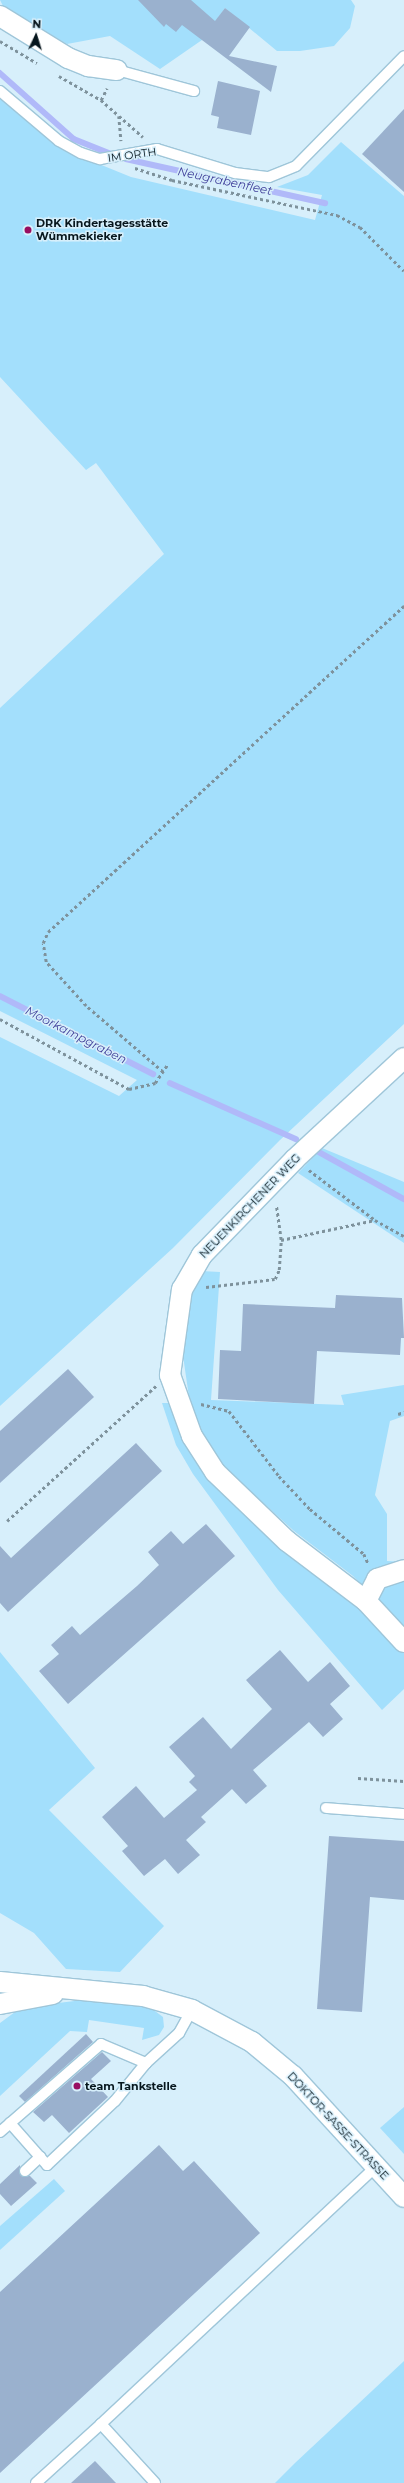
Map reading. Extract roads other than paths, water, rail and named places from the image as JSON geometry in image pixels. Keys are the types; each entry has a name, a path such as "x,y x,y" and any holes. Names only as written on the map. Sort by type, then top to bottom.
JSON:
{"street":[{"path":"0,16 68,58 88,66 117,70"},
{"name":"NEUENKIRCHENER WEG","path":"404,1058 295,1159 202,1255 182,1289 170,1375 192,1436 215,1472 287,1541 366,1601 404,1642"},
{"path":"366,1601 377,1580 404,1570"},
{"name":"DOKTOR-SASSE-STRASSE","path":"0,1982 70,1991 143,1996 192,2010 252,2042 294,2076 404,2197"},
{"name":"DOKTOR-SASSE-STRASSE","path":"0,2014 9,2003 70,1991"}],"lane":[{"name":"IM ORTH","path":"0,91 59,141 81,153 100,159 120,157 157,149 235,173 268,177 296,166 404,56"},
{"path":"117,70 194,91"},
{"path":"326,1808 404,1814"},
{"path":"10,2123 47,2165 115,2101 146,2063 179,2034 192,2010"},
{"path":"0,2132 100,2044 146,2063"},
{"path":"25,2171 40,2157"},
{"path":"36,2483 376,2167"},
{"path":"101,2424 155,2483"}],"waterway":[{"name":"Neugrabenfleet","path":"0,73 74,139 111,154"},
{"name":"Neugrabenfleet","path":"126,159 325,203"},
{"name":"Moorkampgraben","path":"0,996 153,1074"},
{"name":"Moorkampgraben","path":"170,1083 296,1139"},
{"name":"Moorkampgraben","path":"317,1151 404,1199"}],"place":[{"name":"DRK Kindertagesstätte Wümmekieker","path":"28,230"},
{"name":"team Tankstelle","path":"77,2086"}]}
